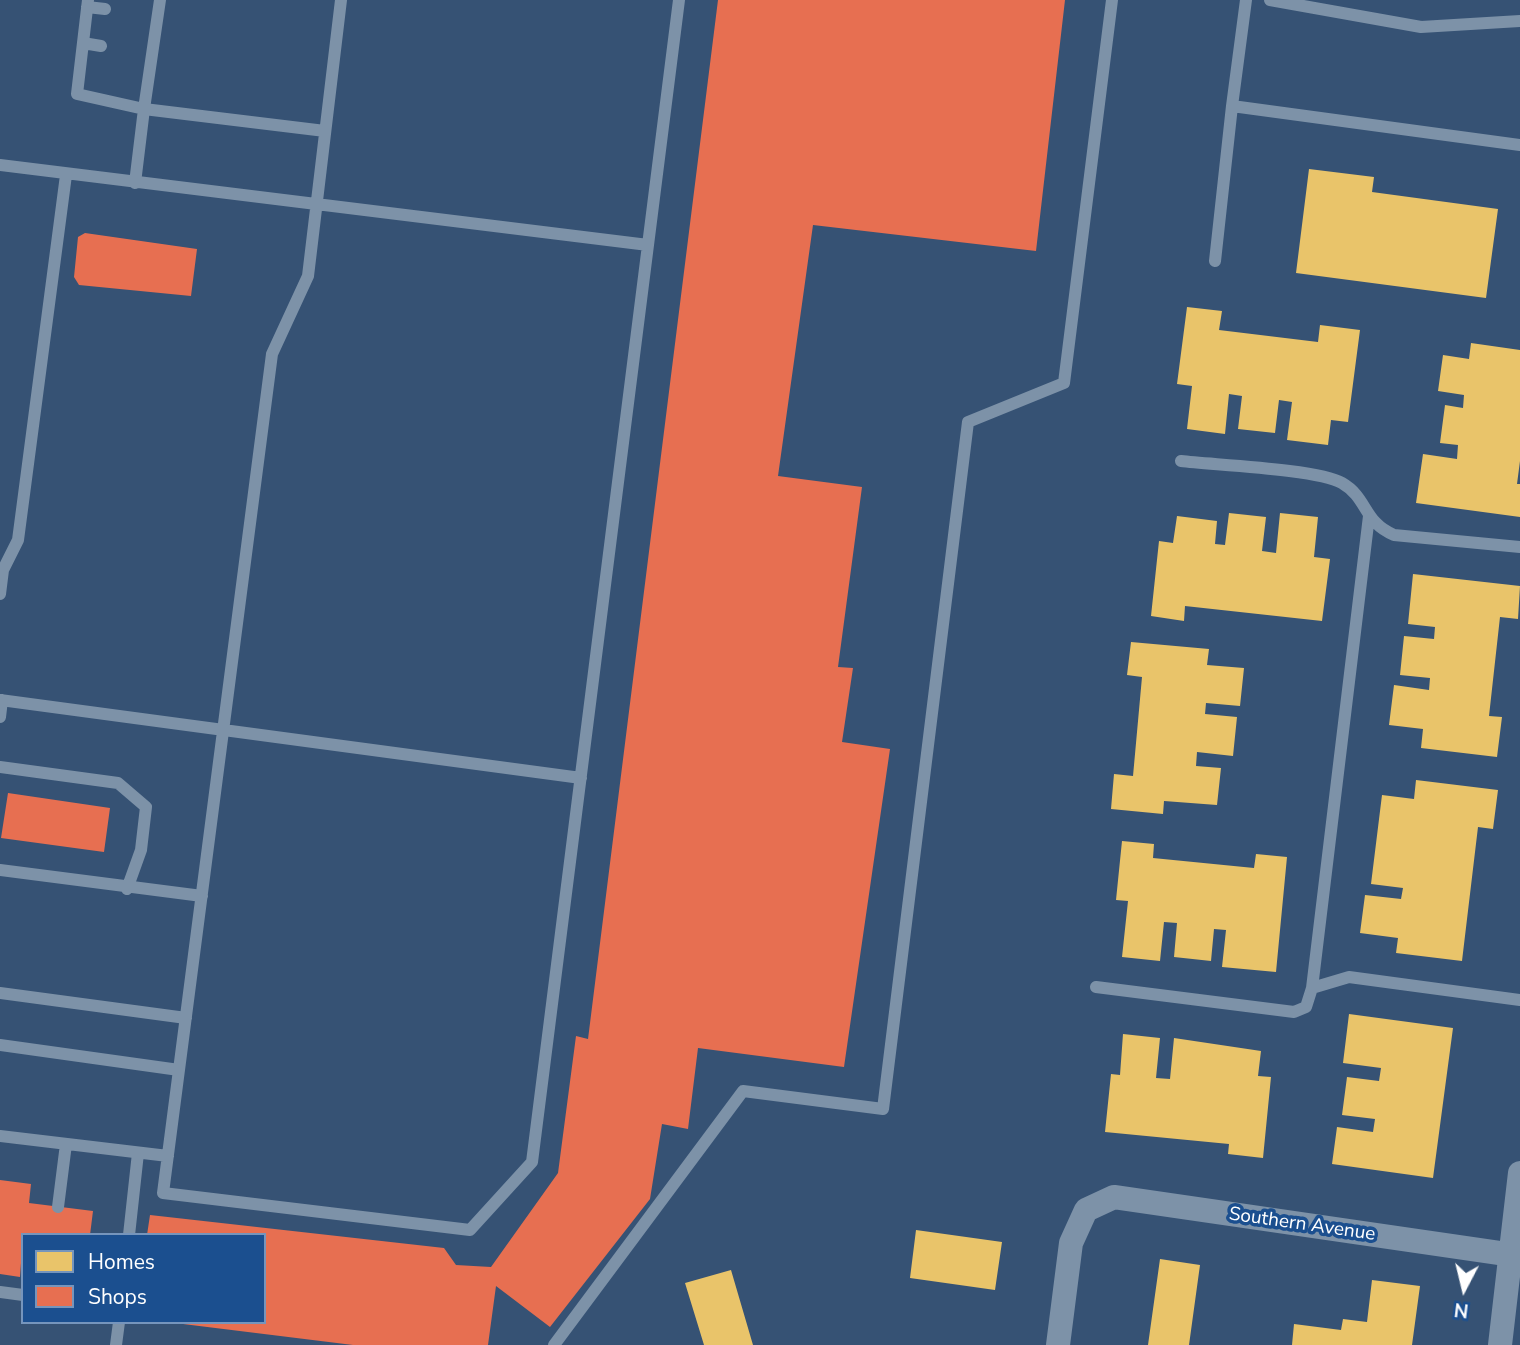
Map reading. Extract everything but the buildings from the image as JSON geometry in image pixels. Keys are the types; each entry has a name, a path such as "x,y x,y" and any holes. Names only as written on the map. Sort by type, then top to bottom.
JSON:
{"street":[{"path":"1500,1345 1516,1256 1520,1173"},
{"name":"Southern Avenue","path":"1058,1345 1070,1243 1086,1210 1114,1197 1516,1256"}],"lane":[{"path":"135,183 151,15 160,0"},
{"path":"341,0 307,276 272,354 163,1193 470,1230 532,1162 679,0"},
{"path":"554,1345 743,1091 883,1109 968,422 1064,383 1112,0"},
{"path":"1215,261 1246,0"},
{"path":"1270,0 1421,27 1520,21"},
{"path":"106,9 88,3 77,94 144,109 324,131"},
{"path":"83,43 101,46"},
{"path":"1232,106 1520,145"},
{"path":"0,165 648,245"},
{"path":"0,594 3,569 18,540 66,175"},
{"path":"1181,461 1332,477 1357,494 1378,529 1394,536 1520,547"},
{"path":"1097,987 1294,1012 1306,1007 1312,988 1369,516"},
{"path":"0,717 1,700 581,778"},
{"path":"0,767 118,783 146,807 141,850 127,889"},
{"path":"0,870 127,889 202,896"},
{"path":"1312,988 1349,977 1520,1000"},
{"path":"0,993 186,1018"},
{"path":"0,1045 179,1070"},
{"path":"0,1136 168,1156"},
{"path":"58,1207 65,1144"},
{"path":"129,1233 138,1153"},
{"path":"0,1292 21,1295"},
{"path":"117,1345 119,1324"}]}
